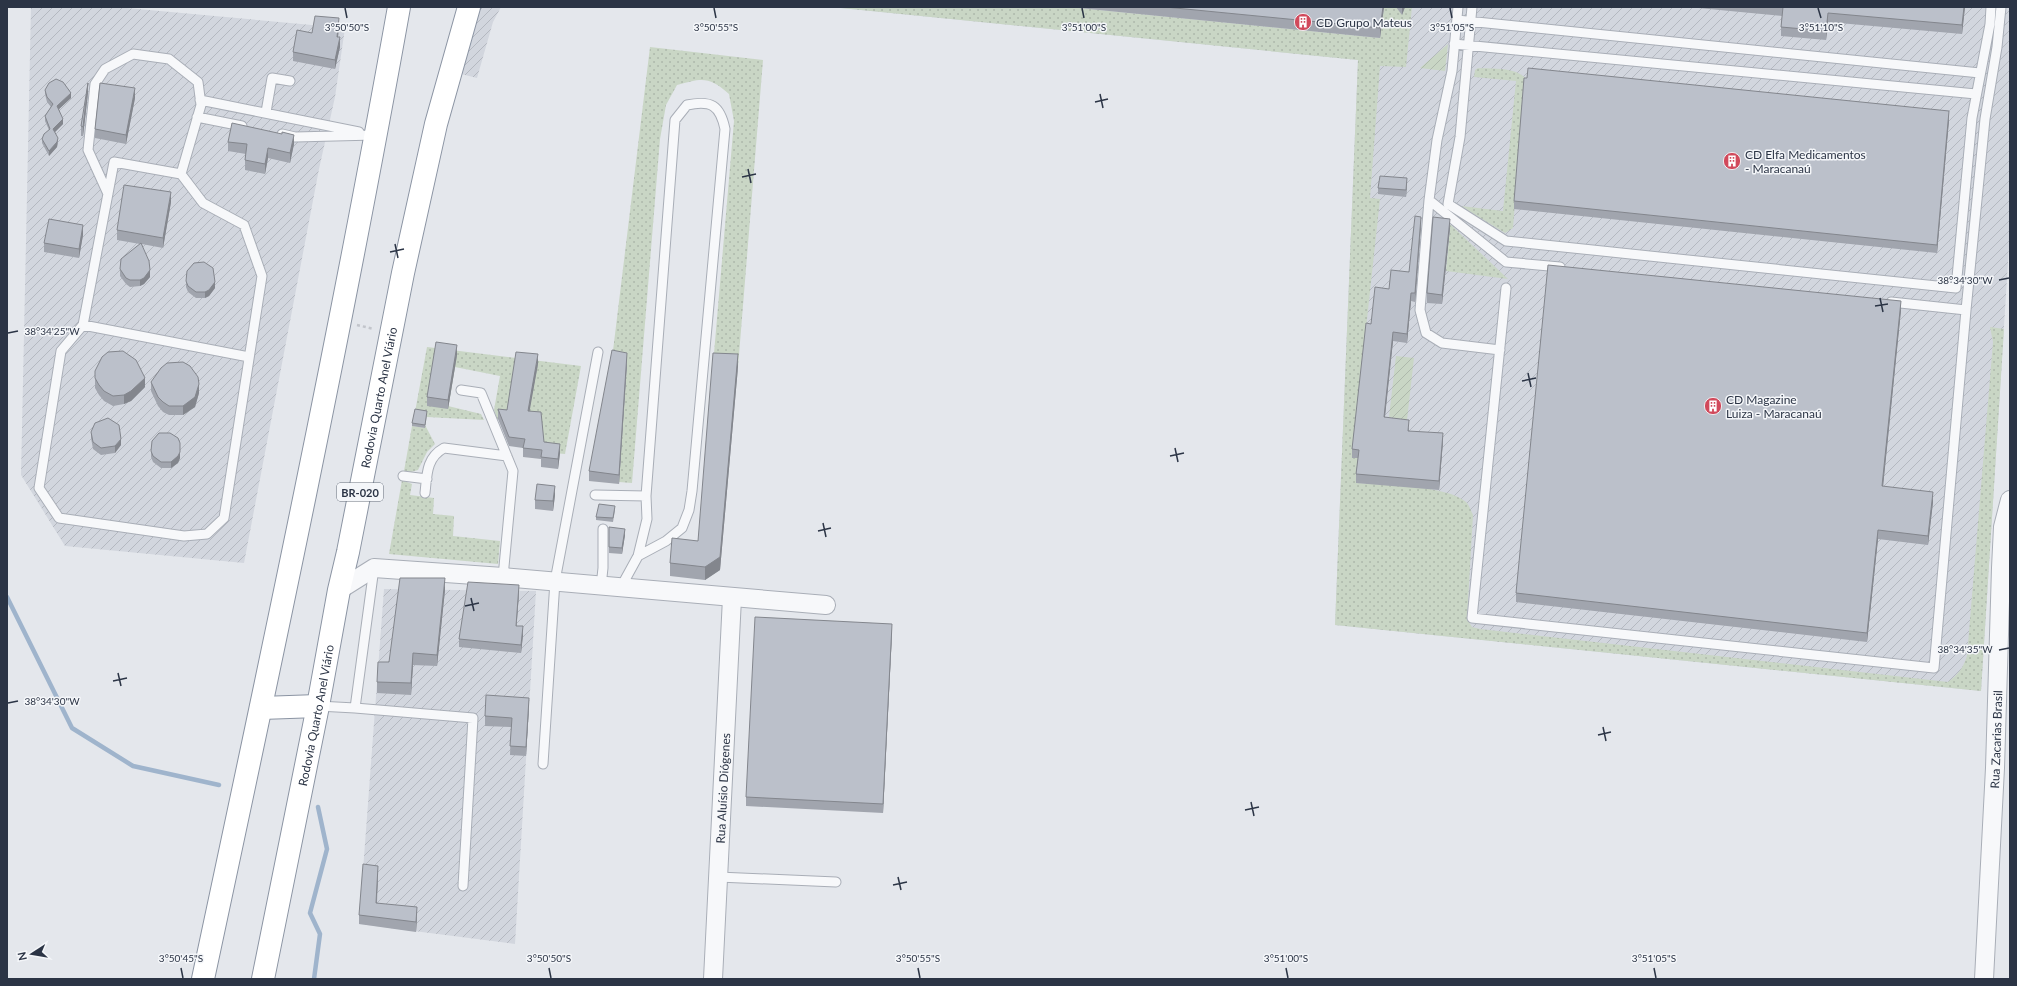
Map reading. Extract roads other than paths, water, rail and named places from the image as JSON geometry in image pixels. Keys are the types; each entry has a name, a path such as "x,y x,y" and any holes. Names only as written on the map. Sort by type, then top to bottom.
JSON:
{"highway":[{"path":"203,979 261,708 339,322 400,7"},
{"name":"Rodovia Quarto Anel Viário","path":"263,979 318,706 338,590 350,544 391,332 436,124 468,7"},
{"path":"261,708 318,706"}],"street":[{"name":"Rua Zacarias Brasil","path":"1984,979 2005,610 2003,527 2010,500"},
{"path":"338,590 374,568 503,576 732,598 826,605"},
{"name":"Rua Aluísio Diógenes","path":"713,979 732,598"}],"lane":[{"path":"1458,7 1452,71 1437,140 1428,200 1420,310 1426,333 1442,343 1500,350"},
{"path":"1472,7 1460,137 1448,204 1506,241 1956,288 1972,118 1991,7"},
{"path":"1506,288 1472,618 1934,668 1966,310 1985,119 1998,46 2001,7"},
{"path":"1457,20 1980,73"},
{"path":"1454,44 1976,94"},
{"path":"108,194 88,150 95,84 105,69 133,54 169,59 198,82 201,105 180,174"},
{"path":"266,112 272,78 290,81"},
{"path":"200,100 376,135"},
{"path":"621,587 638,556 647,519 646,496 675,120 687,105 698,103 712,105 722,115 725,129 689,510 682,528 666,541 638,556"},
{"path":"197,117 249,128"},
{"path":"272,132 295,137 376,135"},
{"path":"114,162 180,174 203,203 244,225 262,276 224,518 207,534 184,536 59,518 39,488 61,351 83,325 108,194 114,162"},
{"path":"1428,200 1506,262 1572,269"},
{"path":"1878,300 1966,310"},
{"path":"83,325 249,357"},
{"path":"543,764 555,581 598,352"},
{"path":"462,390 481,393 514,471 503,576"},
{"path":"425,493 430,462 435,453 444,448 507,456"},
{"path":"403,476 427,479"},
{"path":"595,495 646,496"},
{"path":"601,586 603,568 603,529"},
{"path":"355,708 374,568"},
{"path":"318,706 473,718 463,886"},
{"path":"718,877 836,882"}],"waterway":[{"path":"7,597 72,728 133,766 219,785"},
{"path":"314,979 320,934 310,913 327,849 318,807"}],"place":[{"name":"CD Grupo Mateus","path":"1303,22"},
{"name":"CD Elfa Medicamentos - Maracanaú","path":"1732,161"},
{"name":"CD Magazine Luiza - Maracanaú","path":"1713,406"}]}
